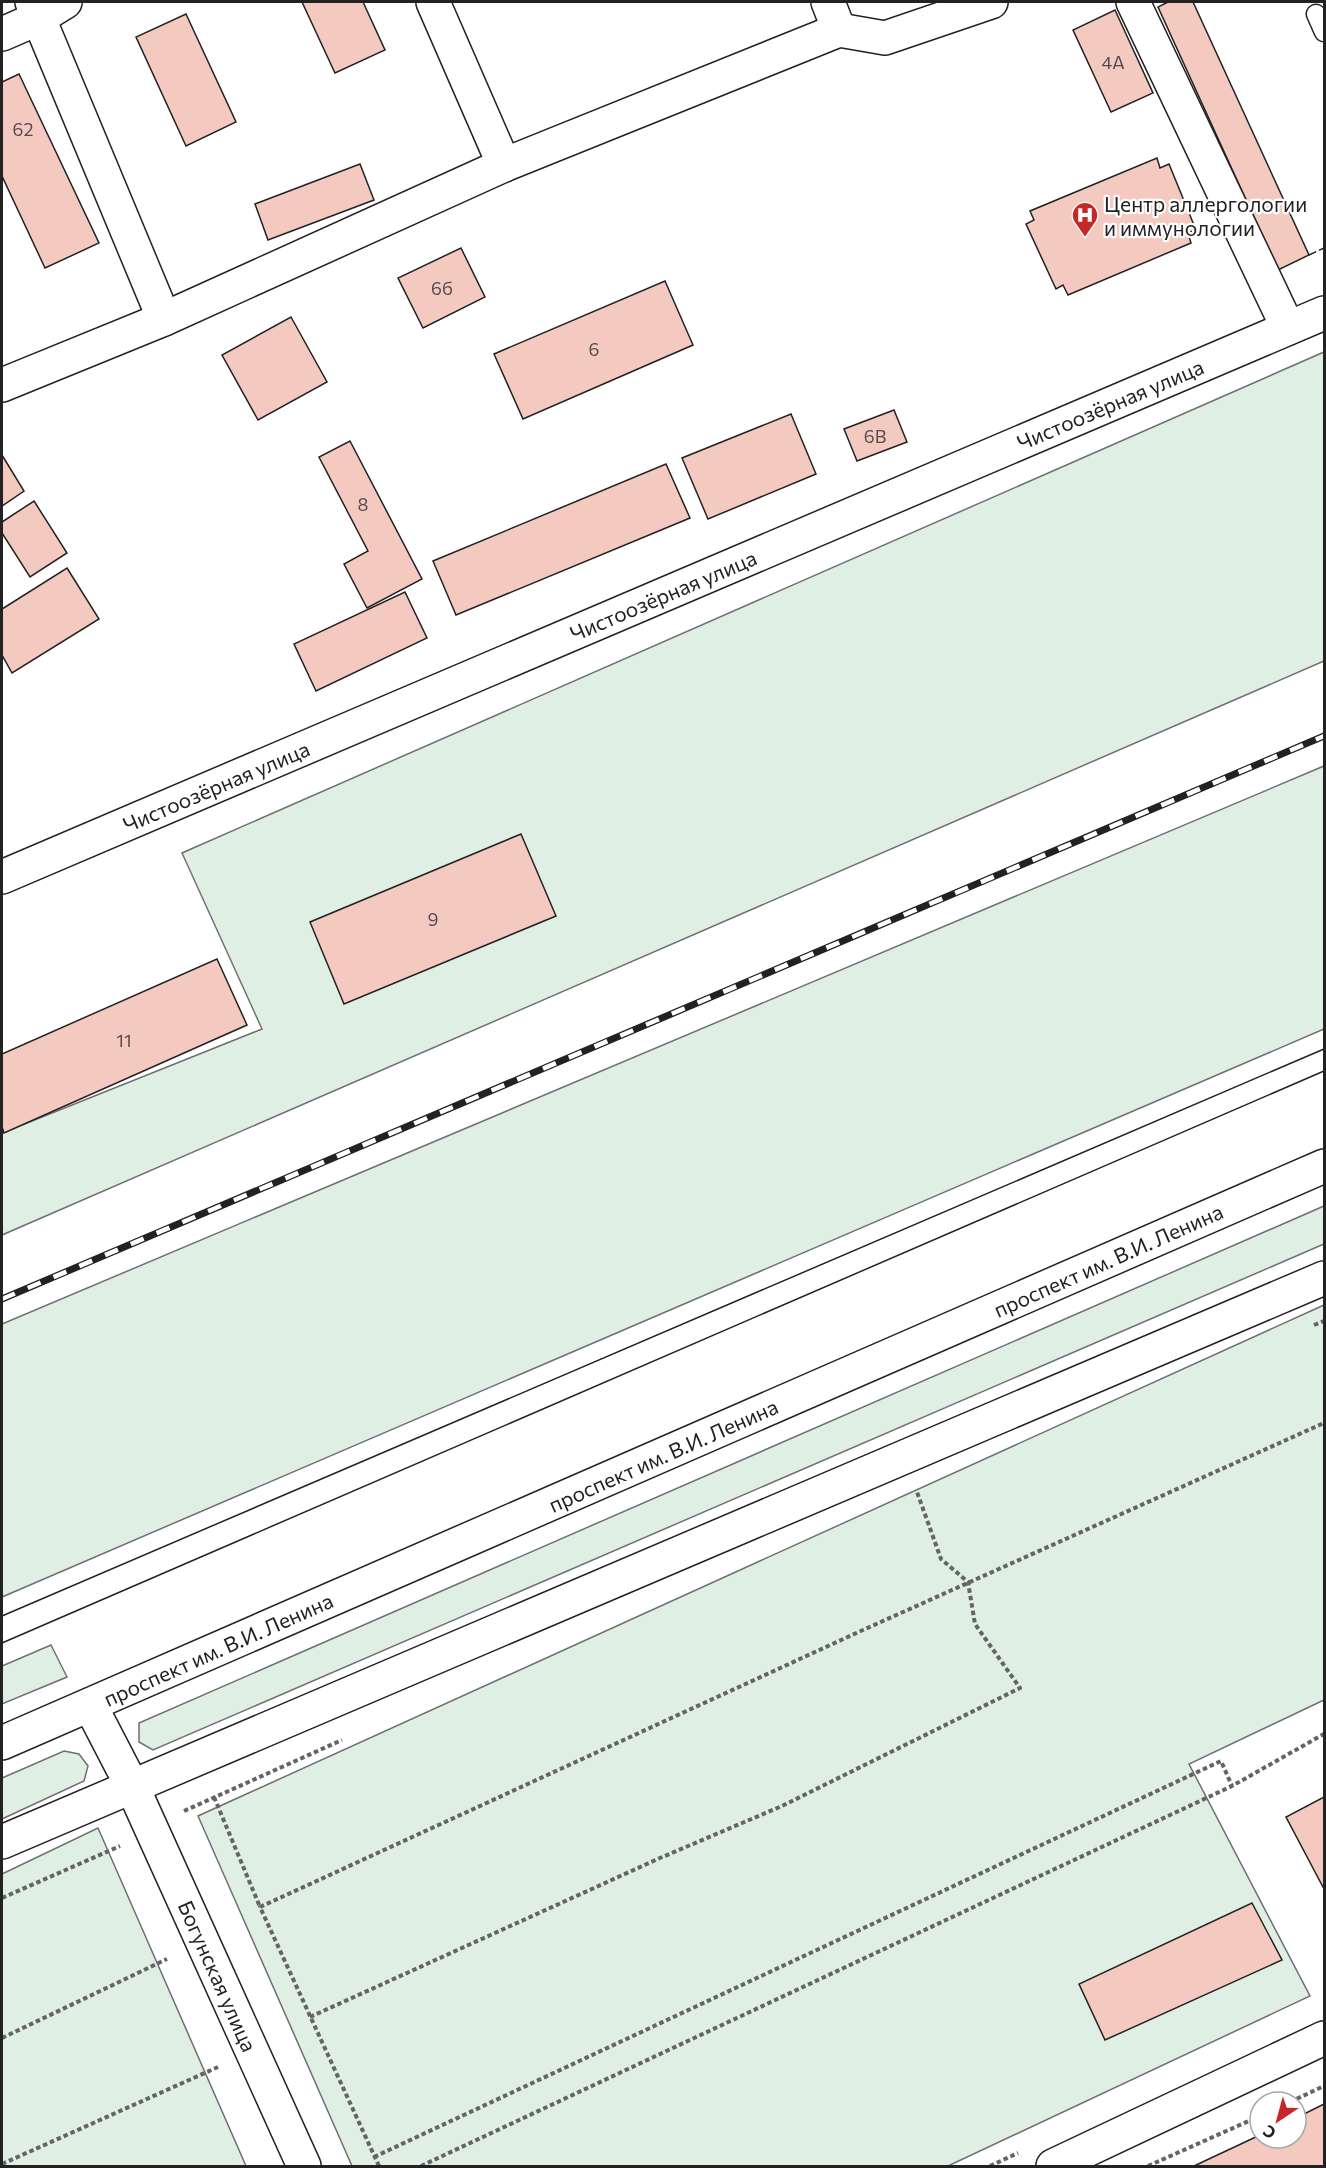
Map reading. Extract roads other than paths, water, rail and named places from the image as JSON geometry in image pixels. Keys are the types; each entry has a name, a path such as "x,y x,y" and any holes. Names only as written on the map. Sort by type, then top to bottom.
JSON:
{"street":[{"path":"433,2 504,165"},
{"path":"2,385 164,319 833,16 885,38 991,2"},
{"path":"1133,2 1288,328"},
{"path":"2,34 45,7 164,319"},
{"name":"Чистоозёрная улица","path":"2,877 1324,313"},
{"name":"проспект им. В.И. Ленина","path":"2,1743 1324,1166"},
{"path":"2,1842 1324,1278"},
{"name":"Богунская улица","path":"90,1705 132,1786 304,2166"},
{"path":"1053,2166 1324,2038"}],"lane":[{"path":"1316,14 1324,32"}],"tram line":[{"path":"2,1616 1324,1049"},
{"path":"2,1643 1324,1071"}],"railway":[{"path":"2,1299 1324,736"}],"place":[{"name":"Центр аллергологии и иммунологии","path":"1085,238"}]}
